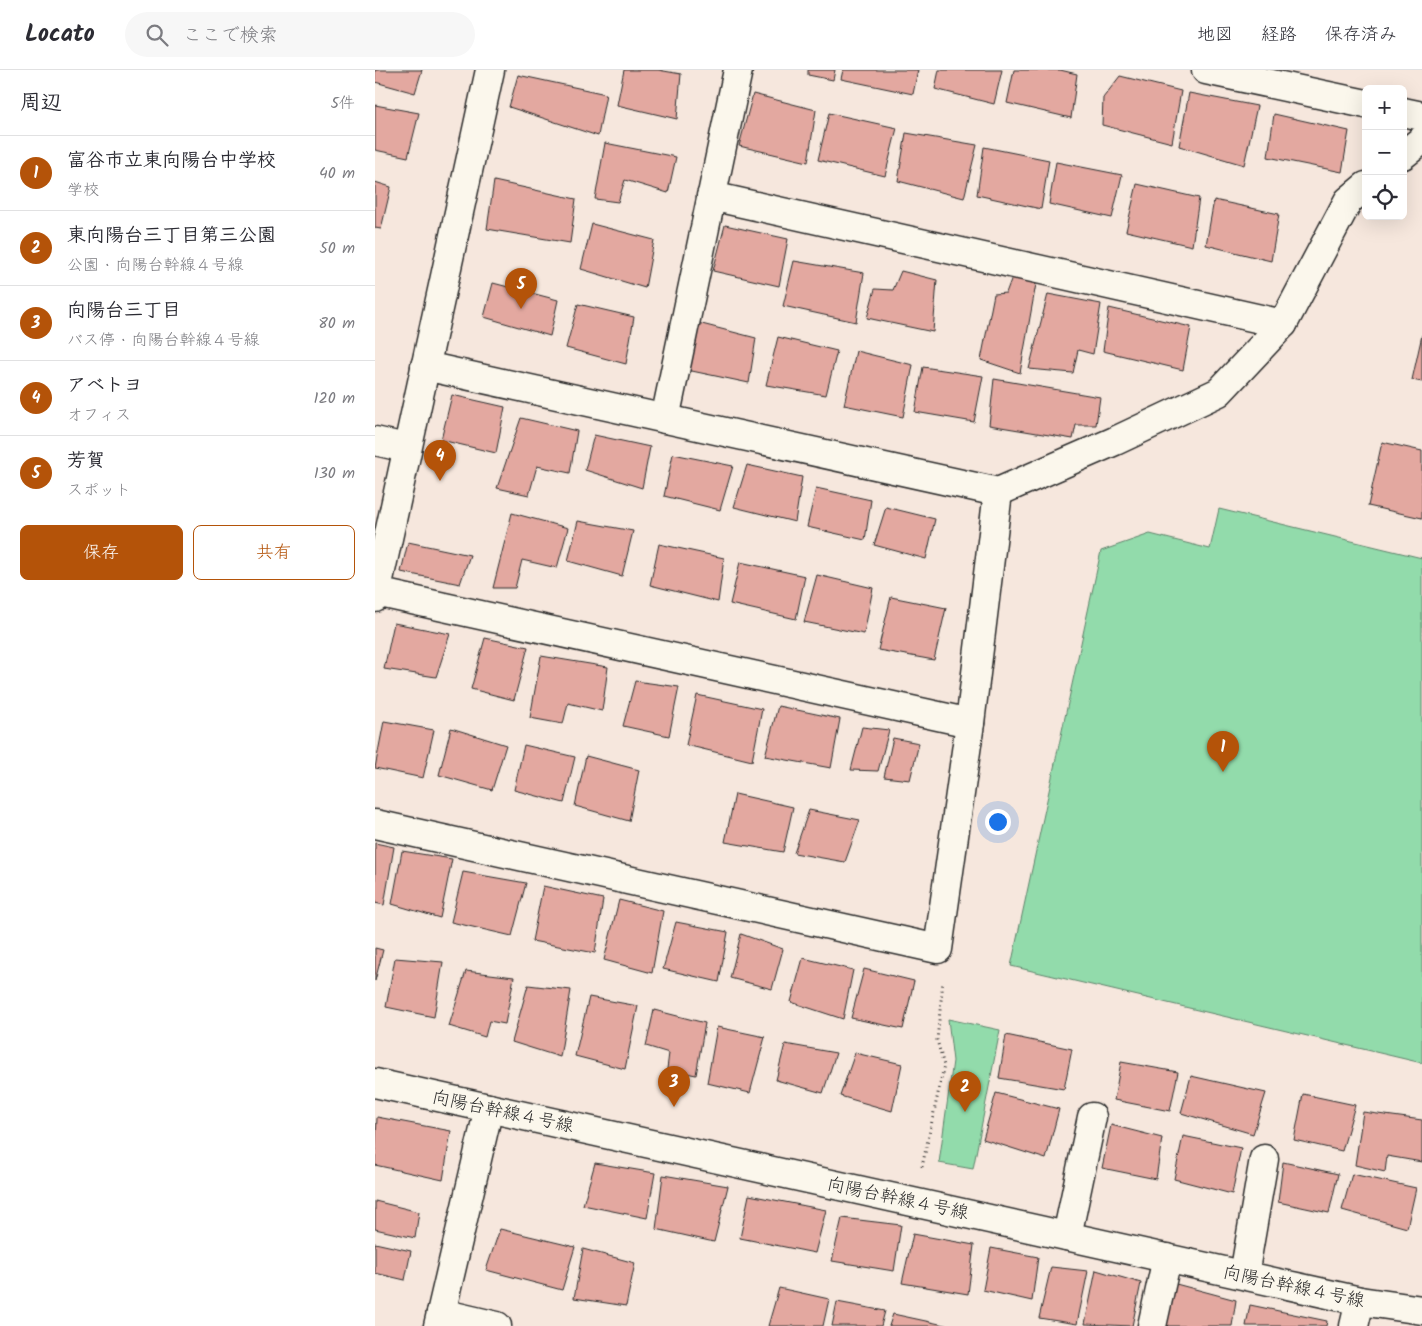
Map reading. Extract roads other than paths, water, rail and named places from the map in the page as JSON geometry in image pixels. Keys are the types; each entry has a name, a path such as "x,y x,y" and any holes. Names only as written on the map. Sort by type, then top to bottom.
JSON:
{"street":[{"path":"490,70 406,448 376,595 970,723"},
{"path":"665,419 738,70"},
{"path":"1206,70 1362,103"},
{"path":"1407,113 1422,116"},
{"path":"1407,152 1422,140"},
{"path":"425,366 997,492 1219,392 1283,324 1348,201 1362,189"},
{"path":"711,196 1283,324"},
{"path":"375,441 406,448"},
{"path":"375,824 938,949 970,723 997,492"},
{"name":"向陽台幹線４号線","path":"375,1083 1244,1275 1357,1313 1422,1310"},
{"path":"489,1108 440,1320 497,1326"},
{"path":"1067,1236 1092,1117"},
{"path":"1244,1275 1264,1159"},
{"path":"1152,1326 1167,1258"}],"place":[{"name":"芳賀","path":"521,309"},
{"name":"アベトヨ","path":"440,481"},
{"name":"富谷市立東向陽台中学校","path":"1223,772"},
{"name":"向陽台三丁目","path":"674,1107"},
{"name":"東向陽台三丁目第三公園","path":"965,1112"}]}
